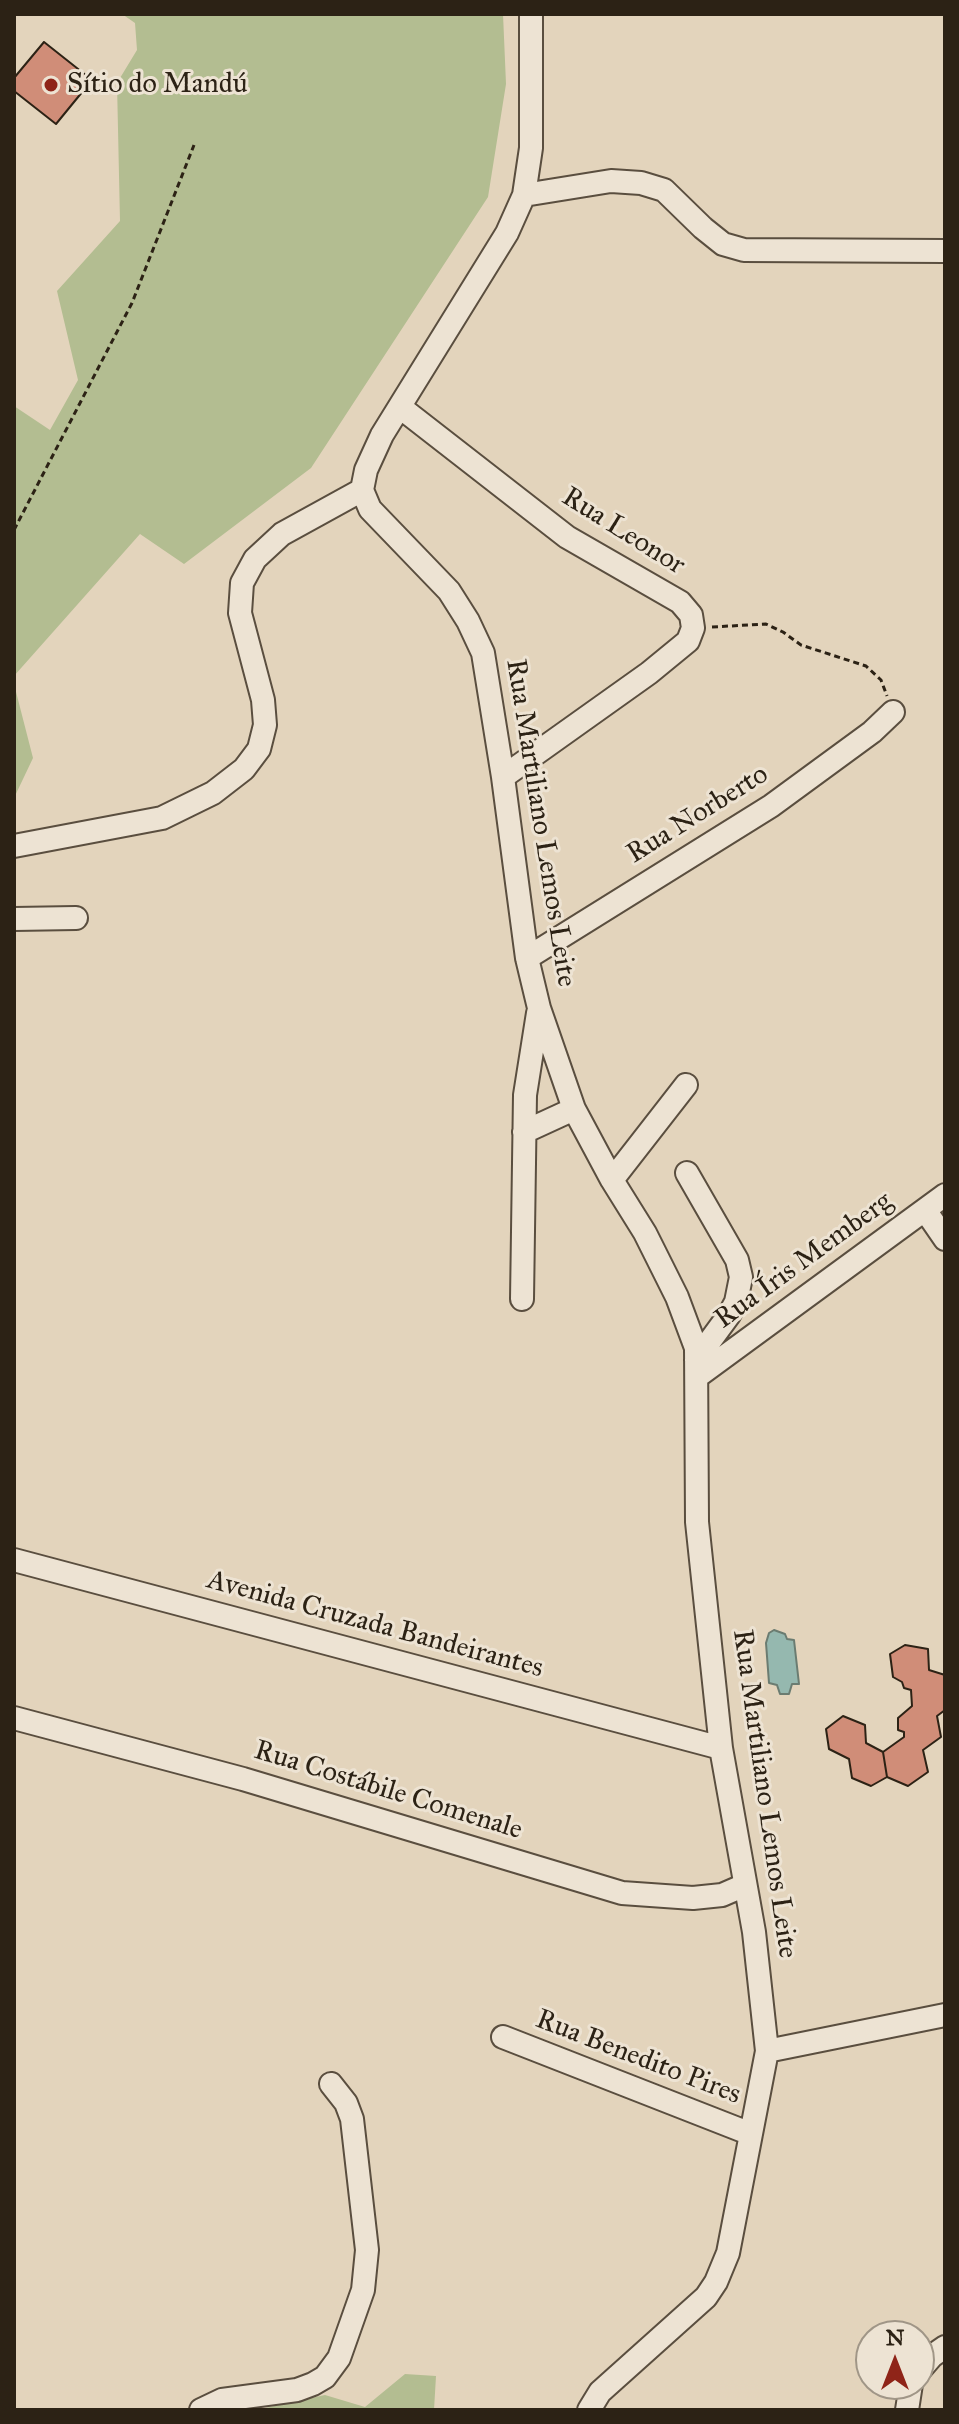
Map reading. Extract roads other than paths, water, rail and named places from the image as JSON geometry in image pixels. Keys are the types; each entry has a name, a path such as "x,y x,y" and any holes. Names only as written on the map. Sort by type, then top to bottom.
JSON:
{"street":[{"path":"14,846 162,818 213,793 244,769 259,749 265,725 263,700 240,613 242,583 255,559 282,534 362,490 376,447 507,233 524,195 531,148 531,14"},
{"path":"524,195 611,181 641,183 664,190 723,244 744,250 945,251"},
{"name":"Rua Leonor","path":"400,407 567,537 680,602 691,615 693,628 688,641 649,673 503,777"},
{"name":"Rua Martiliano Lemos Leite","path":"362,490 370,509 402,546 449,591 483,653 527,958 539,1008 574,1109 645,1233 694,1339 697,1368 697,1522 721,1748 761,1980 767,2051 728,2253 716,2282 706,2297 600,2392 589,2410"},
{"name":"Rua Norberto","path":"527,958 771,806 872,732 893,712"},
{"path":"14,919 76,918"},
{"name":"Rua Martiliano Lemos Leite","path":"522,1299 527,1067 539,1008"},
{"path":"612,1180 686,1085"},
{"path":"524,1132 574,1109"},
{"path":"687,1173 737,1260 741,1277 736,1302 697,1368"},
{"name":"Rua Íris Memberg","path":"697,1368 945,1195"},
{"path":"925,1210 945,1239"},
{"name":"Avenida Cruzada Bandeirantes","path":"14,1560 721,1748"},
{"name":"Rua Costábile Comenale","path":"14,1718 243,1779 622,1893 693,1898 722,1895 745,1885"},
{"path":"767,2051 945,2015"},
{"name":"Rua Benedito Pires","path":"503,2037 751,2134"},
{"path":"201,2410 222,2400 238,2404 297,2390 325,2377 339,2358 363,2290 367,2250 352,2119 346,2103 331,2084"}],"water":[{"path":"774,1630 794,1640 799,1684 792,1684 789,1694 780,1694 777,1685 769,1683 766,1643 769,1633"}],"place":[{"name":"Sítio do Mandú","path":"51,85"}]}
